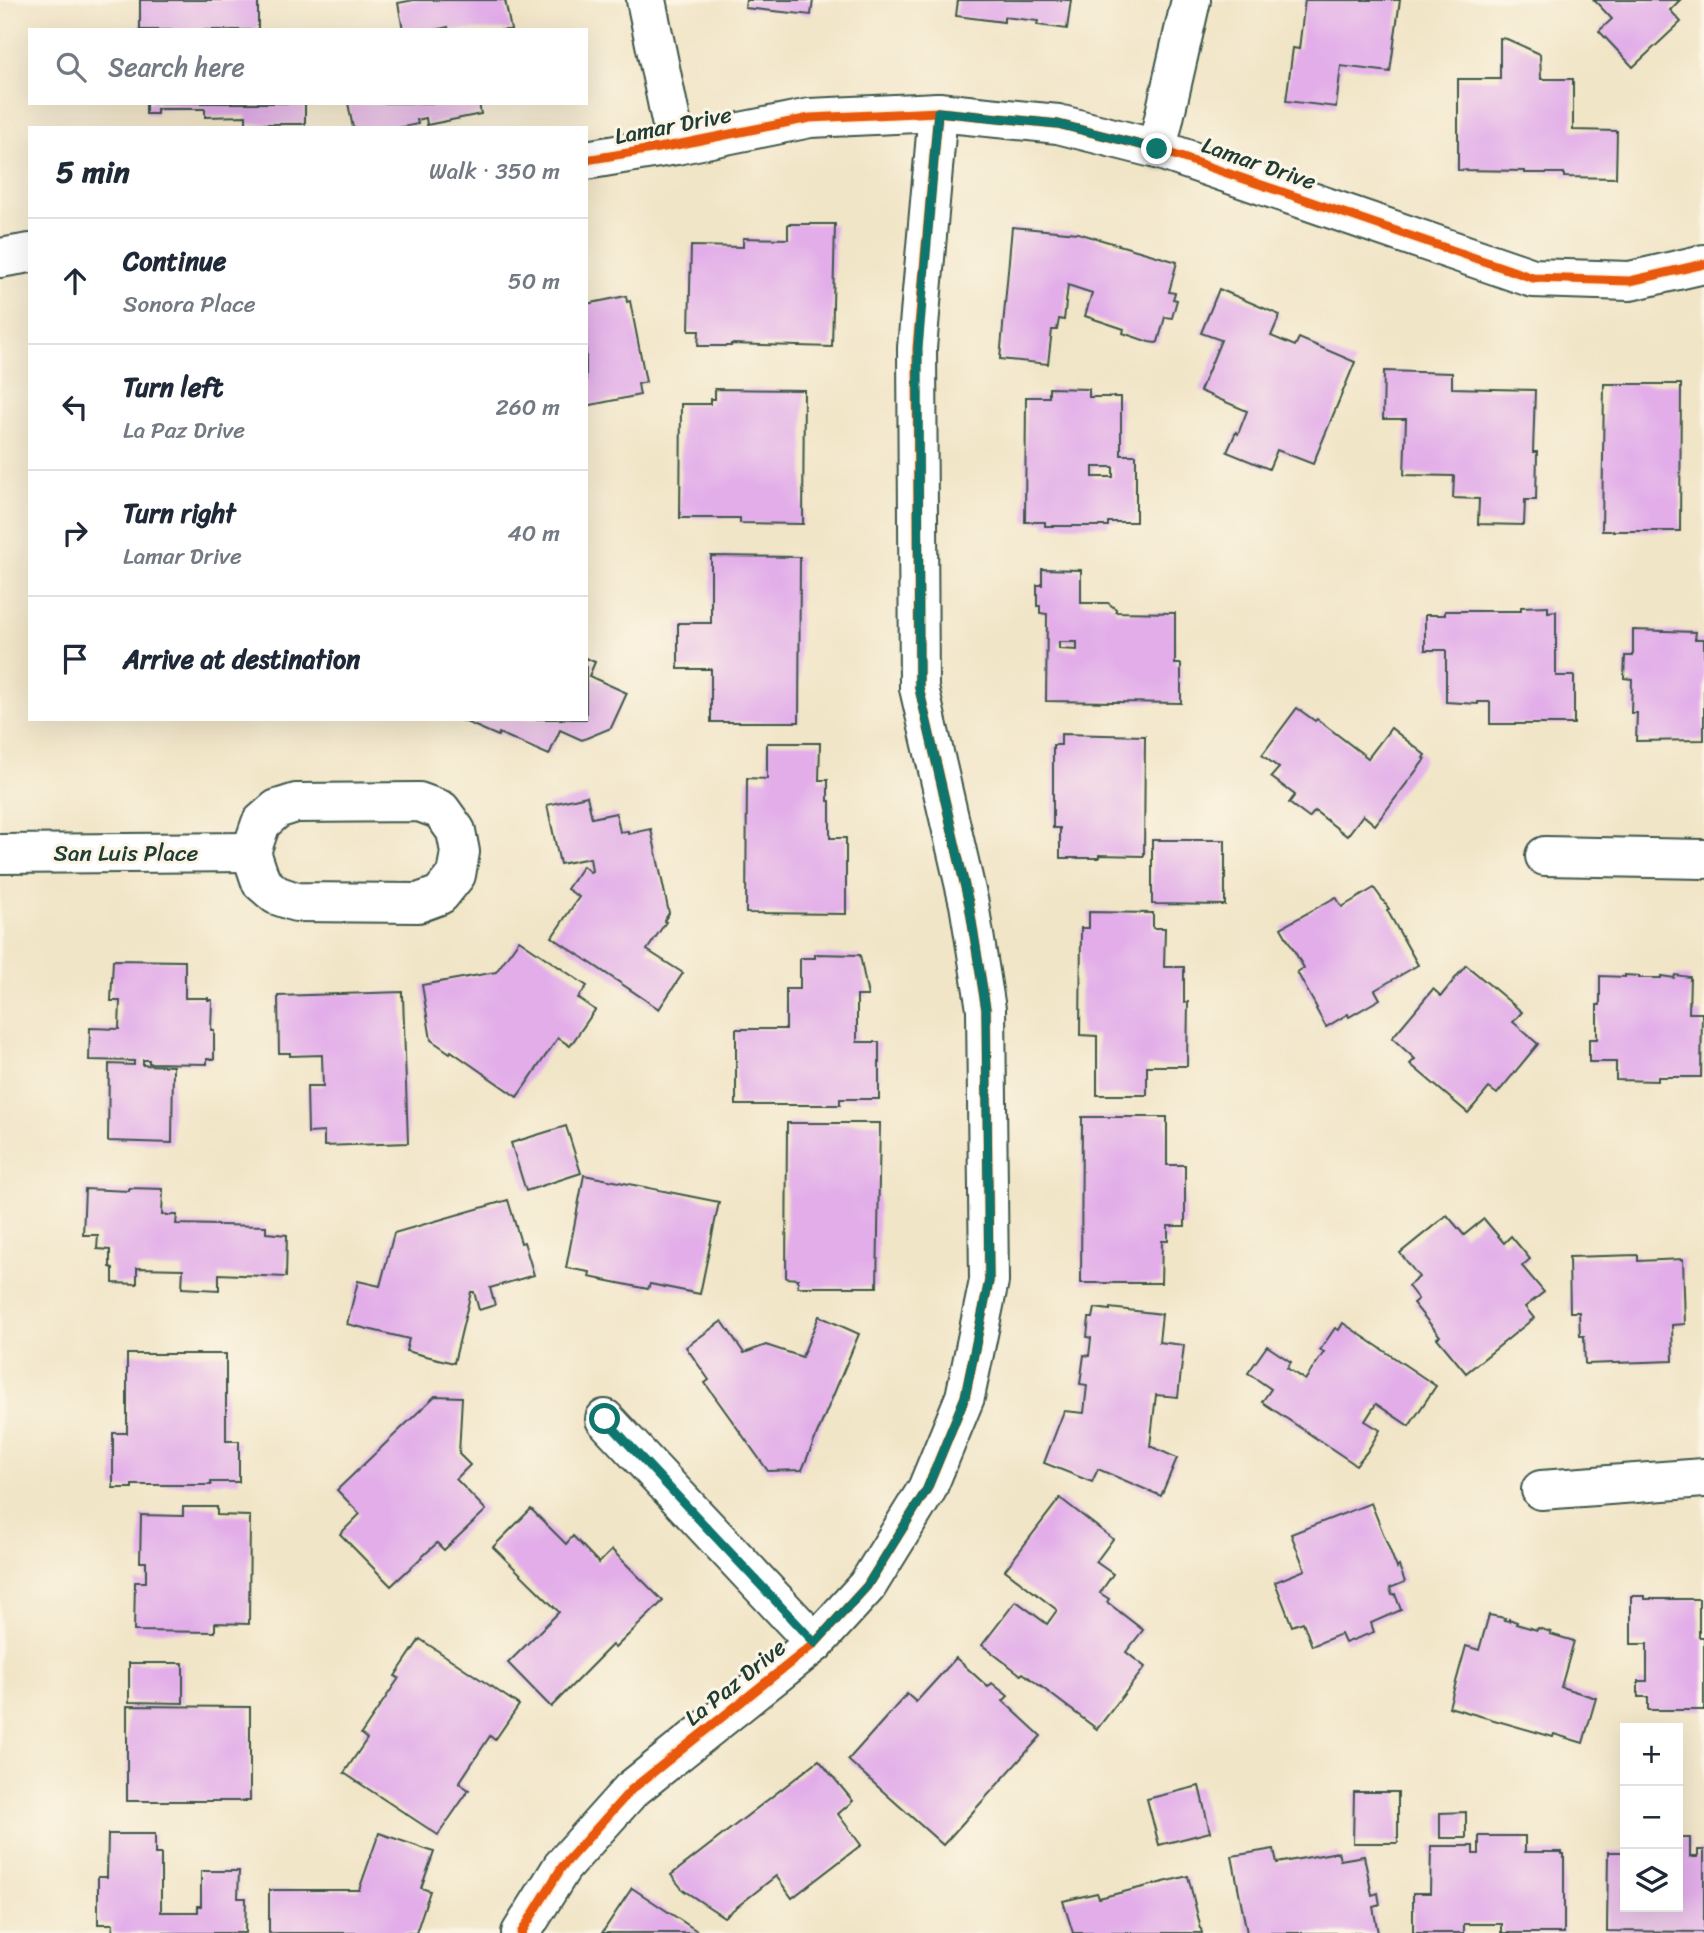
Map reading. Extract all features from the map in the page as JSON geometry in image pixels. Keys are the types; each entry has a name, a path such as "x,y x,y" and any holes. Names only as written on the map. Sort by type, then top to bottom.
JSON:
{"street":[{"path":"646,0 676,145"},
{"path":"1157,149 1191,0"},
{"name":"Lamar Drive","path":"588,160 810,118 938,112 1058,124 1157,149 1533,278 1630,281 1704,264"},
{"name":"La Paz Drive","path":"521,1933 562,1867 631,1790 815,1643 867,1586 927,1489 965,1397 989,1281 986,1009 969,904 919,688 918,348 938,112"},
{"path":"0,258 28,253"},
{"path":"419,802 441,810 456,831 460,852 456,875 440,895 418,903 405,903 296,902 276,895 261,882 251,852 261,822 276,810 296,803 419,802"},
{"name":"San Luis Place","path":"0,854 251,852"},
{"path":"1545,856 1704,859"},
{"path":"605,1419 815,1643"},
{"path":"1541,1490 1704,1478"}],"building":[{"path":"140,0 258,0 258,28 140,28"},
{"path":"414,0 505,0 511,28 403,28 398,3"},
{"path":"746,0 813,0 811,15 745,8"},
{"path":"958,0 1071,0 1067,29 1037,25 1038,21 1004,17 1004,22 956,16"},
{"path":"1305,0 1400,0 1390,72 1341,66 1336,107 1286,101 1293,48 1299,49"},
{"path":"1594,0 1680,0 1670,10 1681,22 1633,67 1599,31 1612,19"},
{"path":"1500,38 1540,54 1541,79 1573,79 1573,130 1617,131 1616,178 1564,177 1564,173 1525,171 1458,170 1458,79 1500,79"},
{"path":"146,105 305,105 305,124 246,124 246,116 205,117 205,109 157,109 157,114 146,114"},
{"path":"348,105 479,105 481,114 427,125 426,118 417,120 418,124 408,126 353,126"},
{"path":"788,224 835,224 832,347 731,344 698,346 699,331 689,331 691,246 743,247 743,238 788,239"},
{"path":"1012,227 1078,233 1177,262 1169,292 1175,293 1173,299 1177,300 1172,318 1165,317 1158,342 1149,342 1123,333 1124,329 1085,316 1092,293 1068,285 1064,320 1059,319 1057,330 1052,330 1048,364 1000,359"},
{"path":"1219,289 1280,315 1271,336 1295,346 1299,338 1355,362 1313,464 1277,450 1269,469 1227,452 1247,411 1200,391 1221,340 1201,333"},
{"path":"626,296 627,302 630,301 646,382 638,384 640,395 588,406 588,304"},
{"path":"1384,371 1452,373 1452,388 1535,390 1533,452 1537,452 1536,500 1525,500 1524,525 1478,524 1479,499 1453,498 1454,476 1404,475 1406,419 1383,419"},
{"path":"1604,384 1681,384 1680,531 1602,531"},
{"path":"1049,388 1089,389 1089,397 1121,397 1121,455 1136,455 1136,522 1108,522 1108,526 1045,526 1045,522 1025,522 1026,397 1049,397","holes":["1093,467 1113,467 1113,477 1093,477"]},
{"path":"715,389 804,390 803,524 740,523 740,518 680,518 681,404 710,404 710,399 715,399"},
{"path":"711,556 800,557 799,722 711,722 711,669 678,669 678,623 711,623"},
{"path":"1042,569 1081,570 1081,603 1108,603 1116,612 1175,613 1175,664 1181,664 1181,703 1046,701 1047,614 1040,613 1040,606 1037,606 1037,585 1042,585","holes":["1059,642 1077,642 1077,650 1059,649"]},
{"path":"1548,606 1548,612 1556,611 1556,676 1574,676 1574,724 1490,724 1490,702 1446,702 1446,650 1425,650 1425,615 1445,615 1445,611 1521,611 1521,607"},
{"path":"1633,630 1696,632 1695,639 1704,639 1704,740 1636,741 1637,713 1631,713 1632,679 1624,678 1625,656 1633,656"},
{"path":"588,659 595,662 589,676 627,693 611,728 582,740 560,730 549,755 499,733 498,736 464,721 588,721"},
{"path":"1297,708 1315,721 1317,719 1368,758 1391,728 1425,755 1425,759 1375,825 1363,815 1347,836 1315,811 1309,818 1289,803 1295,795 1271,777 1279,768 1262,755"},
{"path":"1061,734 1145,736 1144,856 1060,858 1060,828 1053,828 1053,745 1061,745"},
{"path":"767,743 820,743 819,780 828,780 830,838 846,838 846,914 746,913 747,778 767,779"},
{"path":"587,796 592,818 616,813 620,832 628,831 628,834 651,829 669,913 647,950 683,973 659,1009 552,937 579,897 567,889 583,866 592,871 590,858 560,864 547,805"},
{"path":"1152,840 1225,840 1225,905 1152,904"},
{"path":"1374,888 1389,909 1387,910 1418,965 1375,990 1380,999 1326,1027 1297,972 1304,968 1281,928 1336,897 1342,907"},
{"path":"1089,912 1153,913 1153,928 1165,928 1164,967 1184,967 1184,1002 1188,1002 1187,1066 1147,1066 1147,1095 1097,1095 1097,1036 1080,1035 1081,928 1089,928"},
{"path":"519,940 587,986 578,998 595,1010 570,1046 558,1038 517,1097 431,1040 422,985 496,972"},
{"path":"815,954 860,955 868,996 857,996 857,1042 879,1042 879,1099 840,1099 840,1105 736,1105 736,1029 786,1029 786,989 800,989 800,958 815,958"},
{"path":"113,960 185,961 185,998 212,1000 214,1059 207,1059 207,1064 149,1063 149,1060 143,1060 143,1065 173,1066 172,1143 108,1141 109,1064 134,1065 134,1061 89,1060 90,1028 119,1029 120,1001 111,1001"},
{"path":"1466,965 1522,1012 1513,1022 1538,1044 1497,1094 1489,1088 1468,1113 1410,1064 1415,1059 1392,1038 1433,989 1441,996"},
{"path":"1625,975 1639,978 1674,978 1675,975 1690,977 1689,1013 1702,1013 1701,1077 1658,1077 1658,1081 1616,1080 1616,1062 1589,1062 1589,1039 1597,1039 1600,976"},
{"path":"402,992 408,1143 324,1146 324,1132 308,1133 307,1086 323,1086 322,1055 290,1056 290,1053 279,1053 278,996"},
{"path":"1082,1117 1167,1117 1167,1165 1185,1165 1185,1226 1168,1226 1168,1241 1162,1241 1161,1283 1081,1283"},
{"path":"787,1123 880,1123 877,1287 798,1287 798,1279 786,1278"},
{"path":"566,1126 581,1173 526,1191 511,1143"},
{"path":"584,1175 719,1202 700,1294 650,1284 648,1289 589,1277 590,1272 566,1268"},
{"path":"129,1188 163,1189 162,1215 177,1215 176,1224 266,1226 266,1233 287,1235 286,1277 219,1274 219,1290 182,1288 183,1269 137,1268 137,1284 113,1283 110,1250 97,1249 98,1235 83,1235 85,1189 129,1191"},
{"path":"508,1200 534,1275 490,1288 495,1305 479,1310 474,1292 471,1292 454,1363 406,1351 409,1339 347,1324 358,1281 380,1286 394,1233"},
{"path":"1447,1215 1464,1235 1484,1219 1504,1243 1511,1236 1530,1259 1522,1266 1544,1292 1525,1307 1534,1318 1466,1373 1413,1303 1418,1299 1408,1286 1419,1277 1400,1253"},
{"path":"1638,1255 1638,1261 1683,1259 1685,1324 1672,1325 1673,1361 1585,1364 1584,1336 1580,1336 1579,1312 1570,1312 1569,1257"},
{"path":"1095,1308 1162,1314 1159,1342 1184,1345 1178,1397 1156,1395 1150,1446 1177,1458 1161,1496 1098,1469 1092,1482 1044,1463 1064,1411 1084,1413 1087,1385 1080,1384 1084,1355 1089,1356 1089,1318 1093,1318"},
{"path":"819,1316 859,1334 802,1470 768,1471 705,1383 709,1380 686,1347 722,1321 744,1353 766,1345 802,1357"},
{"path":"1343,1323 1436,1386 1409,1426 1376,1404 1365,1421 1380,1430 1356,1465 1262,1402 1271,1389 1248,1373 1267,1346 1291,1362 1287,1368 1305,1380 1324,1352 1320,1350 1335,1328 1339,1330"},
{"path":"127,1354 226,1354 226,1441 239,1441 239,1482 113,1488 113,1433 127,1433"},
{"path":"435,1396 462,1397 459,1454 470,1465 456,1479 486,1510 444,1550 437,1543 391,1586 340,1534 360,1514 337,1490"},
{"path":"1060,1498 1113,1539 1096,1562 1113,1574 1100,1593 1109,1599 1107,1602 1143,1630 1126,1652 1145,1667 1097,1729 982,1645 1016,1601 1047,1624 1057,1610 1005,1570"},
{"path":"1371,1503 1405,1582 1390,1588 1401,1610 1371,1623 1374,1632 1345,1643 1341,1634 1312,1646 1303,1622 1292,1626 1275,1582 1305,1570 1291,1534"},
{"path":"183,1507 217,1507 217,1515 250,1516 249,1624 215,1623 215,1632 134,1631 135,1582 146,1582 146,1562 140,1562 141,1515 183,1516"},
{"path":"531,1509 566,1544 573,1536 599,1563 612,1550 663,1601 615,1648 612,1645 551,1707 508,1663 559,1612 493,1547"},
{"path":"1631,1596 1645,1596 1645,1599 1699,1599 1699,1637 1704,1637 1704,1710 1648,1710 1648,1697 1638,1697 1638,1681 1647,1681 1647,1644 1631,1644"},
{"path":"1489,1615 1574,1641 1561,1687 1596,1698 1583,1743 1449,1707 1466,1646 1479,1650"},
{"path":"420,1639 519,1705 495,1740 490,1736 459,1783 469,1790 438,1835 344,1773 367,1739 361,1734 399,1678 395,1676"},
{"path":"956,1658 988,1687 992,1683 1008,1696 1003,1701 1041,1736 943,1845 848,1760 907,1694 916,1702"},
{"path":"129,1663 183,1663 183,1703 129,1702"},
{"path":"127,1706 250,1707 250,1801 127,1801"},
{"path":"819,1760 853,1801 838,1814 861,1845 792,1898 776,1876 724,1917 683,1890 671,1875"},
{"path":"1199,1786 1210,1832 1159,1845 1147,1799"},
{"path":"1354,1792 1398,1792 1398,1843 1353,1843"},
{"path":"1466,1812 1466,1838 1440,1838 1440,1813"},
{"path":"379,1833 434,1852 421,1888 430,1891 416,1933 269,1933 269,1890 359,1890"},
{"path":"108,1834 155,1834 155,1854 161,1854 161,1912 198,1912 198,1906 201,1906 201,1871 239,1871 238,1898 246,1898 245,1933 112,1933 113,1924 98,1924 98,1877 107,1877"},
{"path":"1479,1836 1525,1836 1525,1852 1564,1854 1564,1933 1502,1933 1502,1924 1464,1924 1464,1933 1413,1933 1413,1893 1430,1893 1431,1846 1473,1846 1473,1854 1479,1854"},
{"path":"1683,1838 1690,1838 1690,1857 1698,1857 1698,1850 1704,1850 1704,1932 1607,1931 1608,1852 1620,1852 1620,1912 1683,1912"},
{"path":"1274,1849 1277,1863 1338,1852 1340,1860 1364,1856 1372,1895 1378,1893 1380,1905 1373,1907 1378,1933 1247,1933 1232,1856"},
{"path":"1188,1876 1202,1933 1073,1933 1063,1901 1097,1893 1099,1898"},
{"path":"632,1888 700,1933 602,1933"}],"cycle path":[{"path":"588,160 810,118 938,112 1058,124 1157,149 1533,278 1630,281 1704,264"},
{"path":"521,1933 562,1867 631,1790 815,1643 867,1586 927,1489 965,1397 989,1281 986,1009 969,904 919,688 917,348 938,112"}],"route":[{"path":"605,1419 815,1643 867,1586 927,1489 965,1397 989,1281 986,1009 969,904 919,688 918,348 938,112 1058,124 1157,149"}]}
